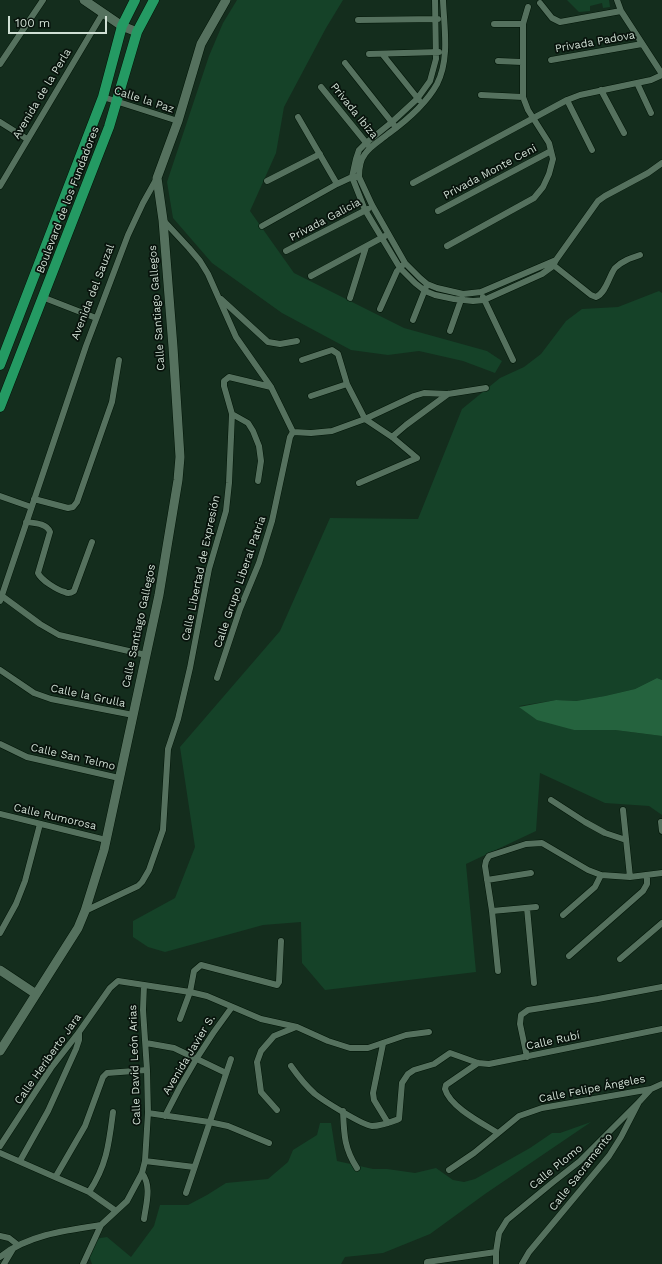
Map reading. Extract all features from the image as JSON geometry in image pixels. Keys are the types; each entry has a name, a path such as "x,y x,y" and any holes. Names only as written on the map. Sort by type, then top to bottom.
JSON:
{"main road":[{"name":"Boulevard de los Fundadores","path":"0,365 103,97 122,26 136,0"},
{"name":"Boulevard de los Fundadores","path":"0,407 109,127 118,101 137,32 154,0"}],"street":[{"path":"0,64 43,0"},
{"path":"84,0 122,26 137,32"},
{"name":"Avenida del Sauzal","path":"1,598 30,507 96,318 128,235 157,178 178,121 202,44 226,0"},
{"path":"435,0 436,59 430,81 417,99 368,145 364,154 359,172 372,205 405,263 415,274 427,284 462,297 481,292 553,262"},
{"path":"443,0 445,52 437,83 423,104 396,128 359,150 353,169 352,178 365,210 400,268 425,291 435,295 484,300 542,274 553,262 598,201 648,173 662,163"},
{"path":"413,183 567,100 580,95 637,83 661,73 621,11 617,0"},
{"path":"540,3 552,18 560,22 621,11"},
{"path":"448,246 534,198 543,187 549,174 553,159 549,143 533,118 523,97 523,24 528,7"},
{"name":"Avenida de la Perla","path":"0,186 102,12"},
{"path":"358,20 444,18"},
{"path":"494,24 523,24"},
{"name":"Privada Padova","path":"551,60 642,44"},
{"path":"368,54 383,55 445,52"},
{"path":"383,55 417,99 423,104"},
{"path":"498,61 522,62"},
{"path":"345,63 396,128"},
{"path":"637,83 651,113"},
{"name":"Privada Ibiza","path":"321,86 368,145"},
{"path":"601,90 624,133"},
{"path":"481,96 523,97"},
{"name":"Calle la Paz","path":"103,97 178,121"},
{"path":"567,100 592,150"},
{"path":"298,116 337,184"},
{"path":"0,122 27,139"},
{"name":"Privada Monte Ceni","path":"438,212 551,151"},
{"path":"267,181 320,154"},
{"path":"262,226 337,184 352,178 360,177"},
{"name":"Calle Santiago Gallegos","path":"0,1051 78,928 85,911 106,840 159,595 174,510 180,457 163,220 157,178"},
{"name":"Privada Galicia","path":"286,251 372,205"},
{"path":"163,220 200,261 208,274 240,344 271,387 293,432 310,433 332,431 365,419 414,396 434,392 448,394 486,388"},
{"path":"311,276 388,234"},
{"path":"350,298 366,247"},
{"path":"553,262 591,296 596,297 601,294 614,269 622,262 640,255"},
{"path":"380,309 396,271 405,263"},
{"path":"413,320 427,284"},
{"path":"481,292 513,360"},
{"path":"450,331 462,297"},
{"path":"42,298 96,318"},
{"path":"219,298 268,342 280,344 296,341"},
{"path":"302,360 332,350 336,352 348,384 365,419 392,437 417,458 359,483"},
{"path":"34,499 68,508 73,507 77,502 112,402 119,360"},
{"name":"Calle Libertad de Expresión","path":"85,911 138,886 150,870 163,830 168,749 178,719 190,668 209,569 226,511 229,484 232,414 224,386 226,379 229,377 271,387"},
{"path":"311,396 348,384"},
{"path":"392,437 448,394"},
{"path":"232,414 248,423 253,430 261,461 258,481"},
{"name":"Calle Grupo Liberal Patria","path":"217,678 240,609 260,563 272,521 290,437 293,432"},
{"path":"0,496 30,507"},
{"path":"26,522 46,526 49,529 50,532 38,573 40,578 65,593 74,591 92,542"},
{"path":"1,598 59,635 146,655"},
{"name":"Calle la Grulla","path":"0,670 34,693 47,698 133,715"},
{"name":"Calle San Telmo","path":"0,744 27,757 119,778"},
{"path":"551,800 605,834 626,840"},
{"path":"623,810 630,877"},
{"name":"Calle Rumorosa","path":"1,817 40,824 106,840"},
{"path":"662,822 662,831"},
{"path":"0,933 16,904 25,881 40,824"},
{"path":"498,971 492,911 485,866 489,856 526,844 542,843 588,870 601,875 630,877 662,873"},
{"path":"487,880 531,873"},
{"path":"563,915 595,887 601,875"},
{"path":"569,956 643,891 647,884 647,875"},
{"path":"492,911 536,907"},
{"path":"528,908 534,983"},
{"path":"620,959 662,923"},
{"path":"180,1019 190,992 194,971 201,965 277,985 279,982 281,941"},
{"path":"0,970 36,994"},
{"name":"Calle Heriberto Jara","path":"0,1146 51,1068 113,984 118,981 144,985"},
{"path":"144,985 207,996 261,1019 297,1027 328,1041 350,1048 368,1048 406,1035 429,1032"},
{"name":"Calle David León Arias","path":"101,1225 127,1201 142,1173 145,1161 148,1113 146,1043 143,1010 144,985"},
{"path":"527,1057 520,1024 521,1015 528,1010 598,1000 662,987"},
{"name":"Avenida Javier S.","path":"165,1116 215,1028 232,1007"},
{"path":"277,1110 261,1092 257,1062 261,1051 274,1036 297,1027"},
{"name":"Calle Rubí","path":"388,1123 399,1119 402,1083 408,1074 414,1070 434,1064 450,1053 478,1063 490,1064 662,1030"},
{"path":"20,1161 48,1111 76,1049 79,1040 79,1032"},
{"path":"146,1043 174,1048 226,1073"},
{"path":"291,1066 303,1082 316,1095 361,1122 372,1126 388,1123 374,1100 373,1093 383,1044"},
{"path":"186,1192 231,1059"},
{"path":"478,1063 446,1085 444,1089 446,1094 459,1107 498,1133"},
{"path":"56,1176 85,1126 105,1075 147,1070"},
{"name":"Calle Felipe Ángeles","path":"449,1170 474,1153 519,1116 542,1108 651,1089 662,1084"},
{"name":"Calle Sacramento","path":"522,1264 529,1252 609,1156 621,1137 639,1102 651,1089"},
{"name":"Calle Plomo","path":"496,1264 496,1252 500,1233 507,1220 580,1161 639,1102"},
{"path":"343,1111 344,1132 348,1151 358,1168"},
{"path":"89,1192 103,1165 108,1147 113,1112"},
{"path":"148,1113 228,1126 269,1143"},
{"path":"1,1155 56,1176 89,1192 116,1211"},
{"path":"145,1161 194,1166"},
{"path":"142,1173 148,1187 144,1219"},
{"path":"2,1253 16,1246 44,1236 73,1229 101,1225"},
{"path":"83,1264 101,1225"},
{"path":"0,1236 9,1238 16,1246"},
{"path":"4,1264 16,1246"},
{"path":"427,1263 496,1252"}],"green space":[{"path":"237,0 343,0 326,28 284,107 276,153 250,211 294,273 404,328 487,351 502,361 495,373 463,361 419,351 388,355 351,350 282,313 212,263 173,218 167,182 209,56 223,23"},
{"path":"567,0 609,0 610,7 603,8 602,3 590,6 590,11 579,12"},
{"path":"659,291 662,293 662,680 657,678 635,689 605,696 576,701 556,700 519,706 574,730 615,730 662,736 662,815 649,806 605,803 540,773 536,831 466,864 476,972 325,990 302,963 301,922 263,925 165,952 148,947 133,937 133,921 175,898 195,847 180,747 280,631 330,518 418,519 462,409 500,378 524,367 541,354 566,321 582,309 618,307"},
{"path":"657,678 662,680 662,736 615,730 574,730 537,720 519,707 556,700 576,701 605,696 635,689"},
{"path":"591,1122 485,1194 430,1234 383,1253 345,1257 341,1264 92,1264 88,1253 94,1239 107,1237 131,1257 154,1226 160,1205 188,1205 226,1183 268,1179 288,1162 293,1150 317,1135 320,1123 331,1123 337,1161 373,1169 387,1169 415,1173 436,1168 453,1180 464,1182 475,1179 530,1148 552,1133 560,1133"}]}
